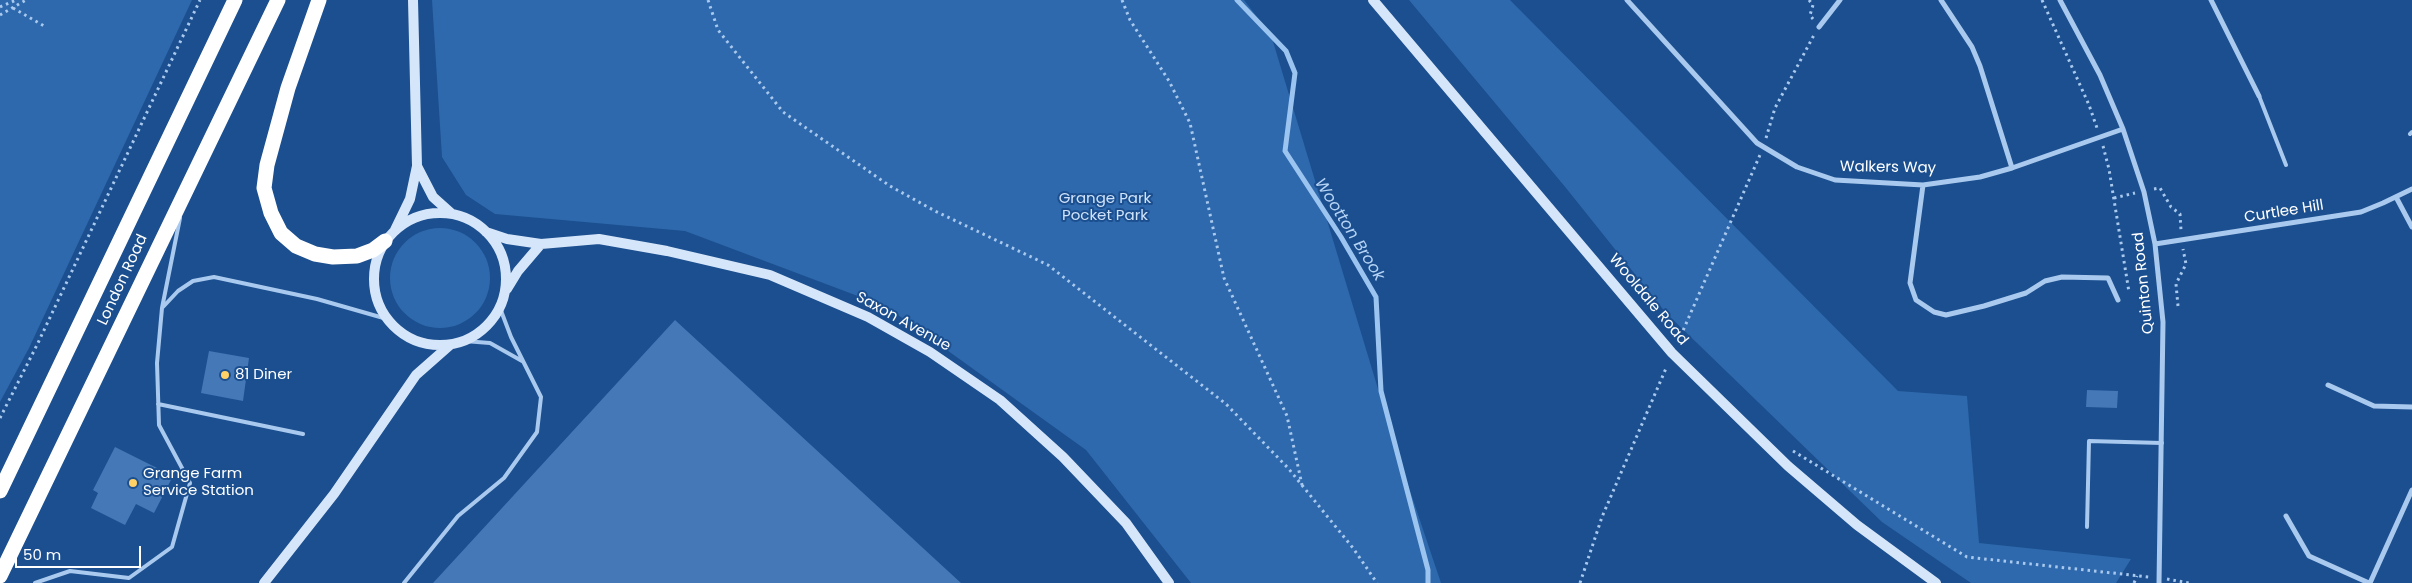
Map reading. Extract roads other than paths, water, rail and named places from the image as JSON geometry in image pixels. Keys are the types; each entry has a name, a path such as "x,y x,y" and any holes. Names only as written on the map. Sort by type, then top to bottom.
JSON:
{"highway":[{"name":"London Road","path":"0,491 235,0"},
{"name":"London Road","path":"0,576 185,189 278,0"},
{"path":"319,0 288,88 267,166 264,188 268,205 281,233 296,246 314,254 333,258 357,256 372,250 390,236"}],"street":[{"path":"413,0 417,166 410,199 390,236 375,270 374,288 378,303 387,319 408,337 422,343 450,345 464,341 481,332 500,308 506,291 518,271 541,244"},
{"name":"Wooldale Road","path":"1373,0 1672,353 1788,466 1857,525 1936,583"},
{"name":"Walkers Way","path":"1627,0 1757,143 1797,167 1835,180 1923,185 1980,177 2012,168 2123,129"},
{"path":"1941,0 1972,48 1980,66 2012,168"},
{"name":"Quinton Road","path":"2060,0 2100,75 2123,129 2144,192 2155,244 2163,322 2159,580"},
{"path":"2211,0 2259,96"},
{"path":"1818,27 1836,1"},
{"path":"417,166 433,198 452,214"},
{"path":"1923,185 1910,283 1916,300 1934,312 1946,315 1984,306 2026,294 2044,281 2062,277 2108,278 2118,300"},
{"name":"Curtlee Hill","path":"2155,244 2361,212 2412,188"},
{"path":"2396,197 2412,228"},
{"path":"390,236 412,220 425,215 452,214 470,220 486,232 496,243 503,256 506,270 506,291"},
{"name":"Saxon Avenue","path":"486,232 507,239 541,244 599,239 667,251 770,276 868,317 930,352 1000,400 1063,457 1126,523 1169,583"},
{"path":"264,583 334,494 416,375 450,345"},
{"path":"2328,385 2374,406 2412,407"},
{"path":"2286,516 2309,556 2369,583 2412,490"}],"lane":[{"path":"2259,96 2286,165"},
{"path":"35,583 70,572 129,578 172,547 190,482 158,425 157,363 162,308 185,189"},
{"path":"162,308 178,291 193,281 214,277 317,299 387,319"},
{"path":"404,583 458,516 504,478 537,432 542,397 500,308"},
{"path":"464,341 490,343 524,362"},
{"path":"158,404 303,434"},
{"path":"2087,527 2090,441 2162,443"}],"waterway":[{"name":"Wootton Brook","path":"1237,0 1286,51 1295,73 1285,151 1341,237 1376,297 1381,391 1428,570 1428,583"}],"place":[{"name":"81 Diner","path":"225,375"},
{"name":"Grange Farm Service Station","path":"133,483"}],"park label":[{"name":"Grange Park Pocket Park","path":"1105,208"}]}
